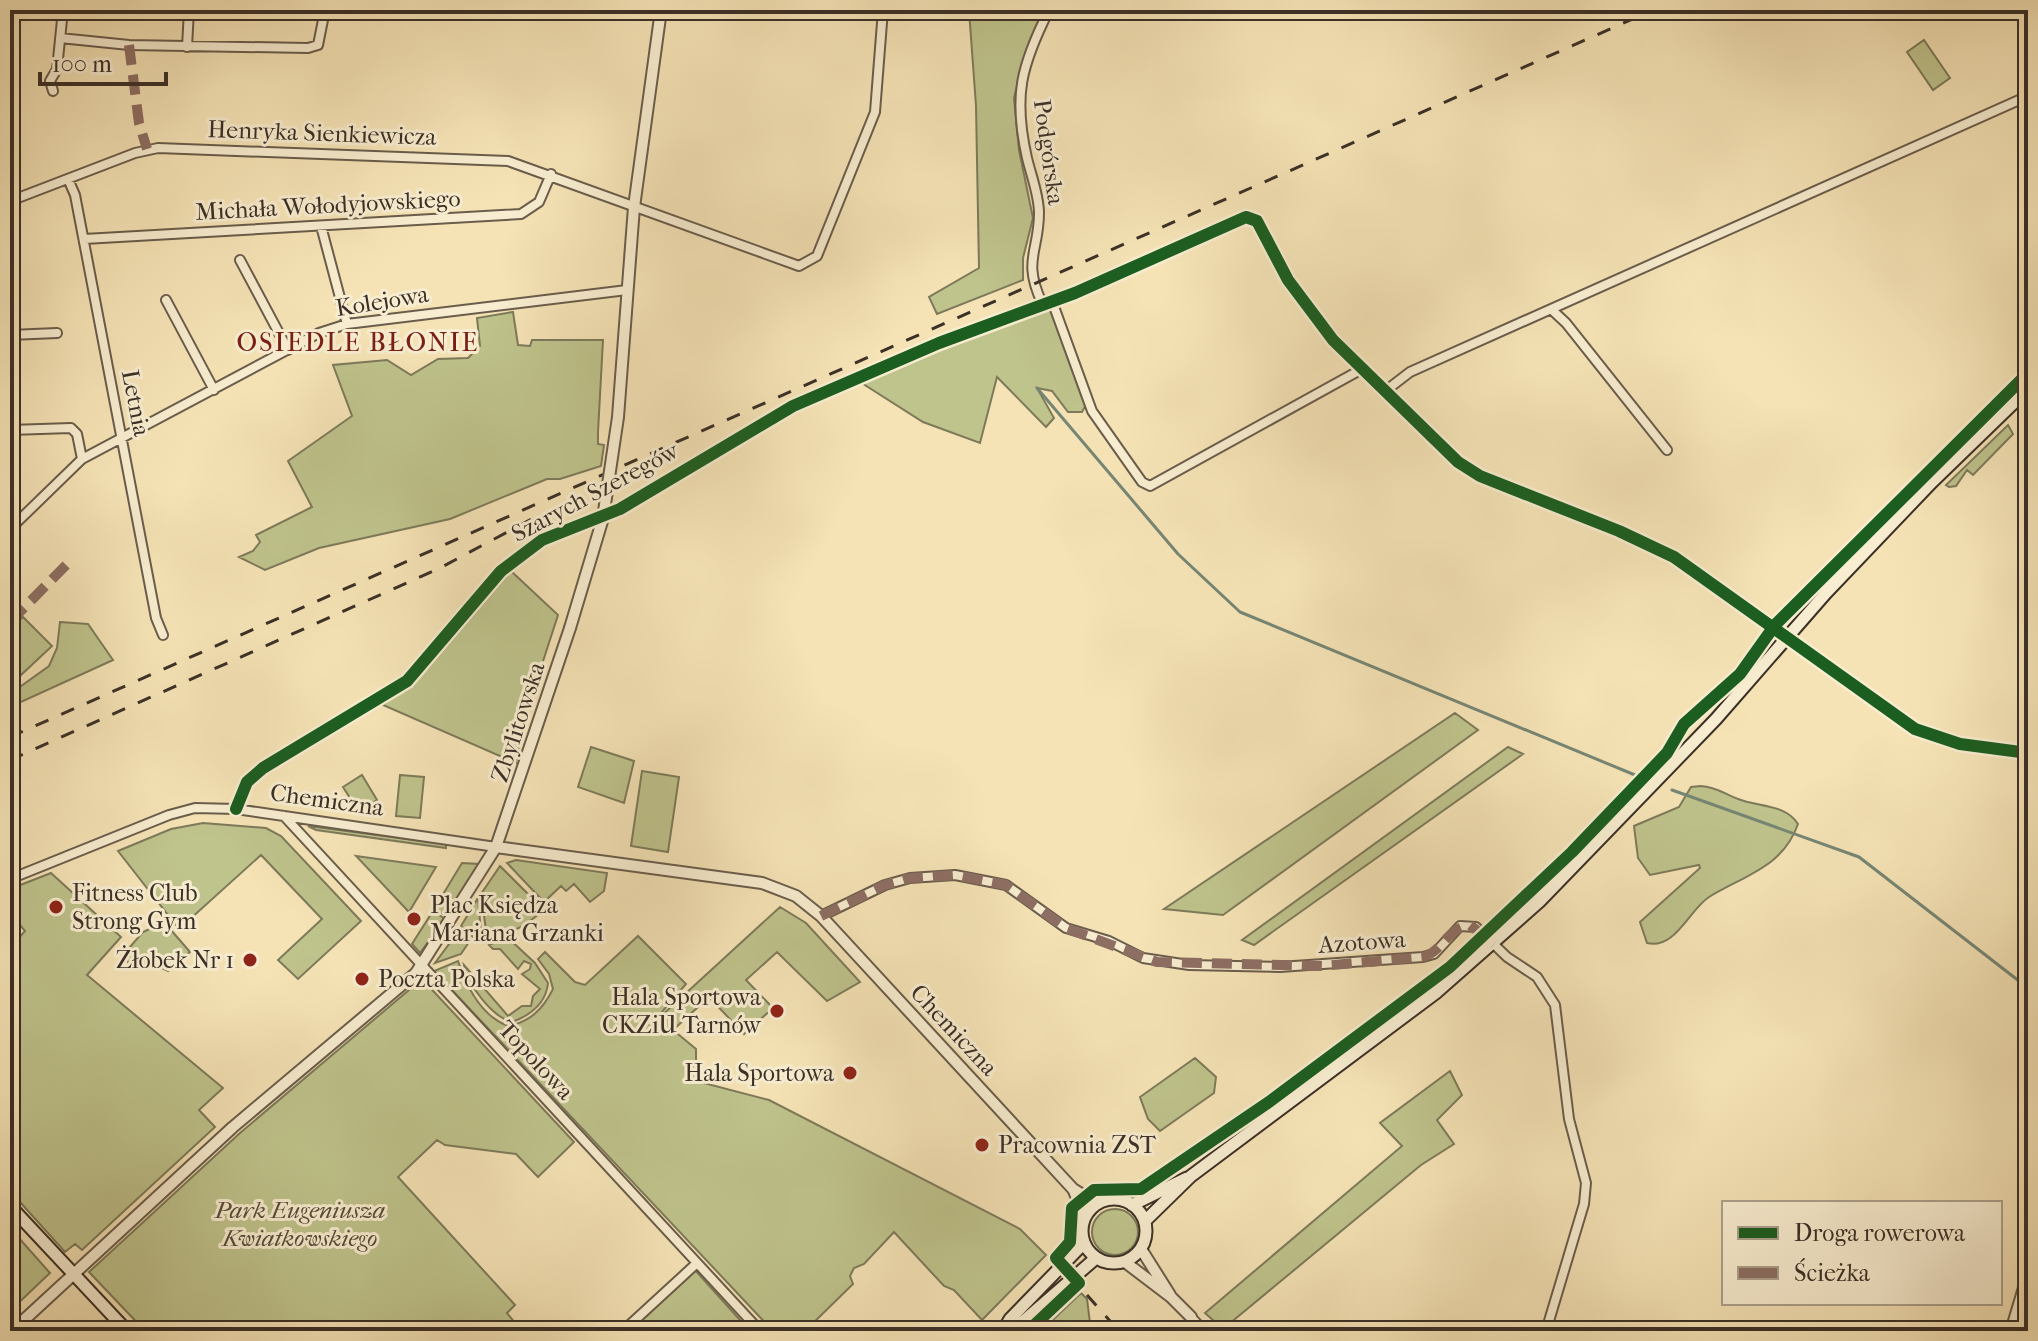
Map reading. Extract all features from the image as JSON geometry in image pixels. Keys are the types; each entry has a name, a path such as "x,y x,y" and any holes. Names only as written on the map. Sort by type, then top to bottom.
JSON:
{"main road":[{"path":"1145,1221 1191,1176 1387,1032 1494,944 1704,732 1786,638 1924,490 2028,389"},
{"path":"1132,1205 1191,1176"},
{"path":"1111,1199 1132,1205 1145,1221 1145,1239 1141,1249 1125,1262 1110,1263 1096,1258 1084,1243 1082,1230 1085,1217 1097,1204 1111,1199"},
{"path":"10,1206 127,1331"},
{"path":"1003,1331 1010,1319 1084,1243"},
{"path":"1012,1331 1096,1258"}],"street":[{"path":"53,91 50,81 57,69 63,10"},
{"path":"187,47 189,10"},
{"path":"60,38 187,47 308,48 318,45 325,10"},
{"name":"Zbylitowska","path":"12,1331 233,1127 385,1003 421,966 496,847 570,628 603,518 618,417 634,207 661,10"},
{"name":"Henryka Sienkiewicza","path":"10,201 135,153 171,147 508,161 551,174 790,265 807,264 817,256 875,112 883,10"},
{"name":"Podgórska","path":"1042,303 1031,276 1030,261 1039,212 1018,104 1023,73 1049,10"},
{"path":"1384,392 1410,372 2028,96"},
{"name":"Michała Wołodyjowskiego","path":"84,239 521,214 539,202 551,174"},
{"name":"Letnia","path":"68,179 84,239 156,618 163,635"},
{"name":"Szarych Szeregów","path":"236,809 247,782 263,768 407,681 501,571 542,540 620,509 793,406 1052,301 1240,218 1251,218 1265,234 1307,307 1362,369"},
{"path":"321,226 347,324"},
{"path":"240,260 288,350"},
{"name":"Kolejowa","path":"10,529 82,459 288,350 347,324 627,290"},
{"path":"166,300 214,390"},
{"path":"1052,301 1092,411 1142,482 1150,486 1362,369 1446,452 1480,476 1619,531 1674,557 1915,729 1960,744 2028,753"},
{"path":"1551,309 1566,323 1667,450"},
{"path":"10,335 57,333"},
{"path":"10,430 71,428 77,434 82,459"},
{"name":"Chemiczna","path":"10,879 169,815 195,808 236,809 762,883 796,896 821,916 1073,1189 1097,1204"},
{"name":"Topolowa","path":"284,816 759,1330"},
{"name":"Azotowa","path":"821,916 885,885 910,878 955,875 1006,885 1066,928 1157,962 1280,967 1397,961 1434,954 1453,931 1470,925 1537,977 1555,1005 1569,1119 1586,1183 1578,1229 1546,1331"},
{"name":"Chemiczna","path":"1073,1189 1085,1217"},
{"path":"1141,1249 1171,1297"},
{"path":"1125,1262 1171,1297 1204,1331"},
{"path":"623,1331 697,1263"},
{"path":"2010,1331 2028,1271"}],"green space":[{"path":"969,10 1044,10 1022,64 1014,98 1019,150 1033,218 1023,258 1023,280 937,314 929,297 979,268 976,106"},
{"path":"1924,40 1950,78 1933,90 1907,52"},
{"path":"1046,307 1054,312 1087,403 1082,412 1068,412 1052,391 1037,388 1054,418 1046,427 997,377 980,443 923,422 857,380"},
{"path":"513,312 518,345 530,346 532,340 603,340 598,432 598,444 604,445 601,466 560,479 547,479 450,519 319,548 265,570 239,557 253,551 260,542 256,535 312,507 288,461 352,416 333,365 387,360 411,375 438,359 468,358 480,346 477,318"},
{"path":"2008,425 2013,434 1973,475 1967,470 1956,486 1946,485"},
{"path":"511,571 558,615 522,726 516,763 383,705 428,668"},
{"path":"23,617 52,646 21,675 10,664 10,629"},
{"path":"60,622 88,624 113,660 10,707 10,694 49,666 57,648"},
{"path":"1455,713 1478,730 1223,915 1164,909"},
{"path":"591,747 634,761 624,803 578,787"},
{"path":"1508,747 1523,754 1254,945 1242,940"},
{"path":"642,771 679,777 668,852 631,846"},
{"path":"362,775 377,800 359,812 343,787"},
{"path":"400,775 424,777 420,818 396,816"},
{"path":"1701,786 1746,802 1779,809 1798,824 1791,839 1773,860 1709,897 1666,941 1647,943 1640,922 1700,868 1699,865 1650,875 1638,858 1634,826 1679,807 1691,787"},
{"path":"203,823 266,828 281,836 361,921 298,979 278,960 322,919 261,855 179,929 118,851 171,829"},
{"path":"308,826 446,844 446,848 316,830"},
{"path":"356,856 436,867 409,912"},
{"path":"516,860 607,873 604,891 590,902 574,884 566,891 561,886 544,902 507,863"},
{"path":"462,863 479,864 447,916 434,909"},
{"path":"500,866 544,910 516,929 486,930 481,894"},
{"path":"51,873 121,937 87,975 223,1088 199,1110 215,1127 82,1250 75,1244 65,1252 10,1191 10,948 25,931 10,913 10,889"},
{"path":"478,898 481,932 473,937 461,926"},
{"path":"780,907 806,923 860,982 827,1001 777,952 746,980 773,1008 744,1034 709,997 673,1030 696,1049 696,1081 769,1100 1020,1229 1046,1255 982,1320 954,1290 944,1286 894,1232 864,1264 854,1268 850,1276 853,1284 805,1331 773,1331 434,971 458,961 465,980 482,1007 508,1026 535,1014 553,989 549,974 538,959 545,952 575,982 585,985 638,936 686,984 649,1027"},
{"path":"433,911 445,919 420,953 412,944"},
{"path":"164,922 190,952 168,971 156,965 131,965 122,956 143,932"},
{"path":"458,932 469,942 461,954 435,963"},
{"path":"507,937 535,963 548,983 544,997 536,1007 512,1022 497,1014 482,999 470,982 464,965 508,1016 522,1006 531,1006 533,996 540,989 522,974 530,969 531,964 524,961 518,969 500,949 489,945"},
{"name":"Park Eugeniusza Kwiatkowskiego","path":"422,979 574,1142 538,1177 516,1154 445,1145 437,1140 398,1177 515,1305 507,1313 515,1323 506,1331 145,1331 89,1272 240,1133"},
{"path":"1195,1058 1216,1077 1214,1093 1160,1131 1148,1119 1140,1097"},
{"path":"1450,1071 1462,1095 1437,1120 1454,1144 1421,1165 1223,1329 1205,1313 1402,1146 1380,1123"},
{"path":"1115,1209 1132,1215 1138,1232 1132,1249 1115,1255 1098,1249 1092,1232 1098,1215"},
{"path":"10,1228 50,1273 10,1311"},
{"path":"694,1269 750,1331 627,1331"},
{"path":"1081,1293 1087,1299 1091,1331 1041,1331"}],"waterway":[{"path":"1037,388 1178,554 1240,612 1635,775"},
{"path":"1672,790 1859,857 2028,988"}],"railway":[{"path":"10,737 1653,10"},
{"path":"10,760 438,569 543,513"},
{"path":"1087,1295 1119,1331"}],"marked path":[{"path":"129,45 139,123 147,149"},
{"path":"10,622 73,558"},
{"path":"821,916 885,885 910,878 955,875 1006,885 1066,928 1157,962 1322,966 1423,957 1436,950 1456,930 1470,925 1494,944"}],"cycle path":[{"path":"236,809 247,782 263,768 407,681 501,571 542,540 620,509 793,406 939,343 1075,293 1246,217 1257,221 1288,280 1333,340 1458,462 1480,476 1619,531 1674,557 1915,729 1960,744 2028,753"},
{"path":"1028,1331 1079,1283 1056,1258 1070,1242 1072,1208 1094,1190 1141,1189 1269,1102 1450,967 1572,852 1667,753 1684,724 1740,674 1775,625 2028,373"}],"place":[{"name":"Fitness Club Strong Gym","path":"56,907"},
{"name":"Plac Księdza Mariana Grzanki","path":"414,919"},
{"name":"Żłobek Nr 1","path":"250,960"},
{"name":"Poczta Polska","path":"362,979"},
{"name":"Hala Sportowa CKZiU Tarnów","path":"777,1011"},
{"name":"Hala Sportowa","path":"850,1073"},
{"name":"Pracownia ZST","path":"982,1145"}],"district":[{"name":"OSIEDLE BŁONIE","path":"358,342"}]}
